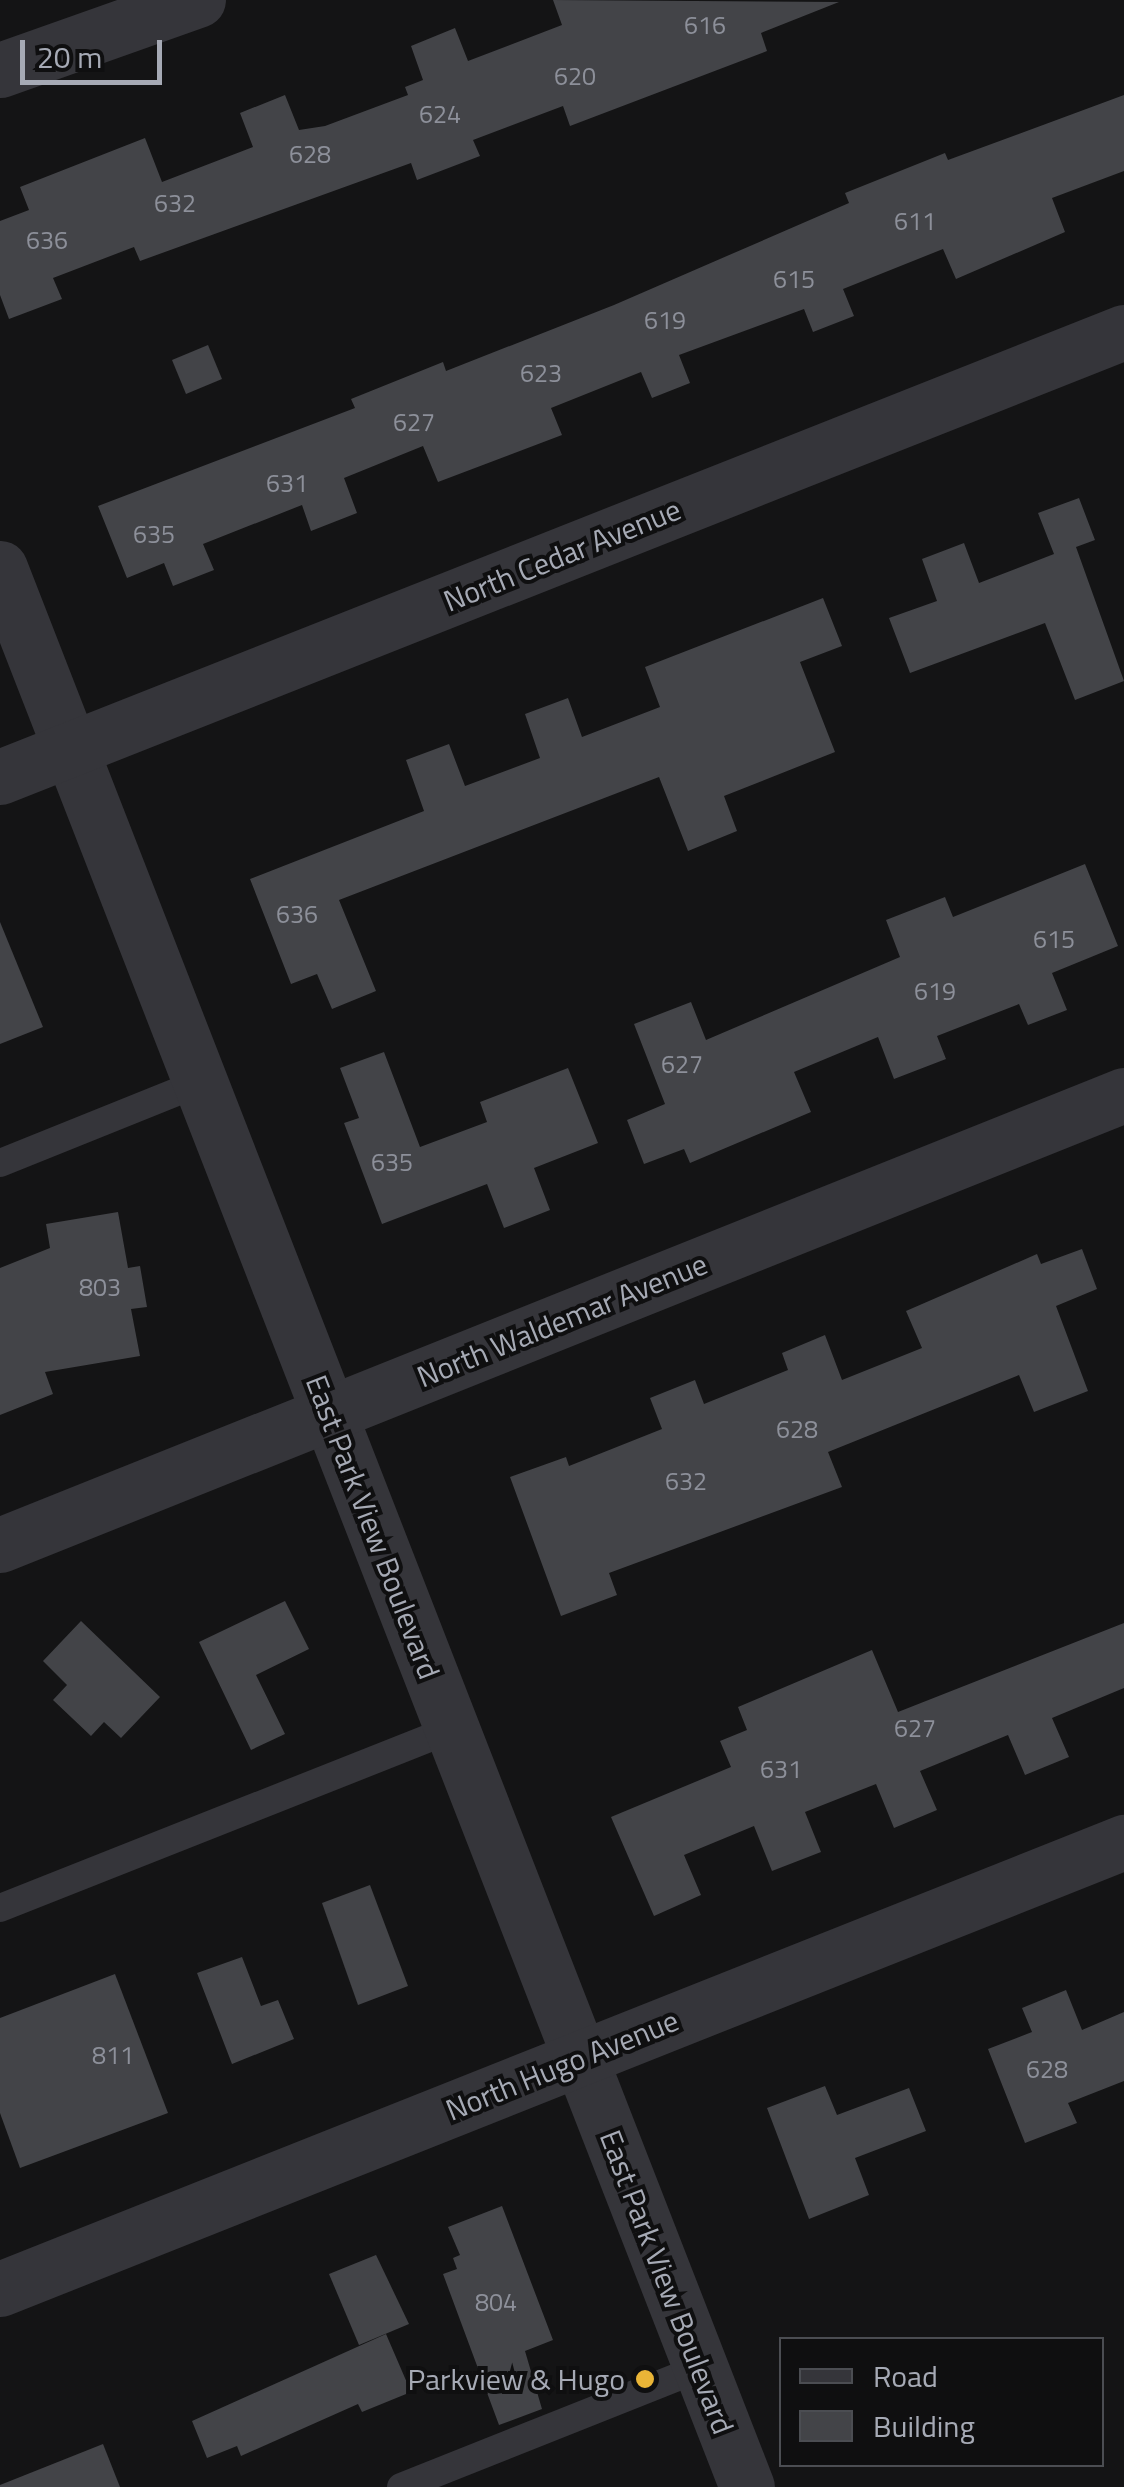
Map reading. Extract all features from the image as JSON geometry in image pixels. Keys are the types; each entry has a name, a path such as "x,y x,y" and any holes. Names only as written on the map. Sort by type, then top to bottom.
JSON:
{"street":[{"path":"0,70 198,0"},
{"name":"North Cedar Avenue","path":"0,777 1124,332"},
{"name":"East Park View Boulevard","path":"0,568 747,2487"},
{"name":"North Waldemar Avenue","path":"0,1545 1124,1095"},
{"name":"North Hugo Avenue","path":"0,2289 1124,1842"}],"lane":[{"path":"0,1162 200,1082"},
{"path":"0,1908 452,1729"},
{"path":"402,2487 700,2368"}],"building":[{"path":"553,0 839,2 761,33 767,51 570,126 563,106 473,140 480,156 417,180 411,163 140,261 134,247 53,278 62,299 9,319 0,295 0,221 29,210 20,187 145,138 162,182 253,147 240,113 285,95 299,130 325,126 408,95 405,87 423,80 411,46 455,28 468,61 562,25"},
{"path":"1124,95 1124,171 1052,198 1065,232 956,279 943,249 843,289 854,316 813,332 804,309 679,355 690,383 652,398 641,372 551,408 562,435 438,482 423,446 344,478 357,513 311,531 302,505 203,544 214,570 173,586 164,563 127,578 98,506 355,408 351,399 443,362 446,371 614,305 849,203 845,193 945,153 948,160"},
{"path":"208,345 222,379 186,394 172,360"},
{"path":"1079,498 1095,540 1076,547 1124,681 1075,700 1045,623 910,673 889,618 937,601 922,559 964,543 979,583 1054,554 1038,513"},
{"path":"823,598 842,646 800,662 835,752 724,796 737,831 688,851 659,777 339,900 376,991 332,1009 317,974 291,984 250,879 424,811 406,760 449,744 465,786 540,758 525,714 568,698 582,737 660,707 645,667"},
{"path":"1085,864 1118,946 1052,973 1067,1010 1028,1025 1019,1004 937,1036 946,1059 894,1079 878,1037 794,1072 811,1112 690,1163 684,1149 644,1164 627,1120 665,1104 634,1024 691,1002 706,1040 900,957 886,920 945,897 953,917"},
{"path":"0,922 43,1027 0,1044"},
{"path":"384,1052 420,1147 487,1122 480,1102 568,1068 598,1143 534,1168 550,1210 504,1228 487,1184 382,1224 344,1123 359,1118 340,1068"},
{"path":"118,1212 128,1268 140,1266 147,1307 131,1309 140,1356 45,1372 53,1394 0,1415 0,1268 50,1248 46,1224"},
{"path":"1082,1249 1097,1289 1056,1306 1088,1391 1034,1412 1019,1375 828,1452 842,1487 609,1573 617,1595 561,1616 510,1477 566,1457 569,1466 662,1429 650,1398 695,1380 704,1404 788,1370 782,1353 825,1335 842,1380 922,1348 906,1311 1037,1254 1041,1264"},
{"path":"285,1601 309,1649 256,1675 285,1734 251,1750 199,1642"},
{"path":"81,1621 160,1697 121,1738 104,1722 91,1736 53,1700 67,1685 43,1661"},
{"path":"1124,1623 1124,1688 1052,1718 1069,1757 1025,1775 1008,1735 920,1771 937,1810 894,1828 876,1784 805,1812 821,1852 772,1871 754,1826 684,1855 701,1895 654,1916 611,1817 731,1767 720,1741 747,1730 738,1707 872,1650 898,1712"},
{"path":"370,1885 408,1986 358,2005 322,1903"},
{"path":"242,1957 261,2006 278,2000 294,2039 232,2064 197,1973"},
{"path":"115,1974 168,2113 20,2168 0,2113 0,2018"},
{"path":"1066,1990 1082,2030 1124,2012 1124,2081 1068,2103 1077,2123 1025,2143 988,2049 1032,2032 1022,2008"},
{"path":"825,2086 837,2115 909,2088 926,2131 855,2158 869,2195 809,2219 767,2108"},
{"path":"502,2206 553,2340 525,2351 542,2409 499,2425 443,2274 457,2269 453,2258 460,2255 448,2227"},
{"path":"376,2255 409,2324 359,2345 329,2274"},
{"path":"386,2334 411,2392 362,2412 358,2404 241,2456 237,2446 207,2458 192,2421"},
{"path":"103,2444 120,2487 0,2487 0,2485"}],"place":[{"name":"Parkview & Hugo","path":"645,2379"}]}
